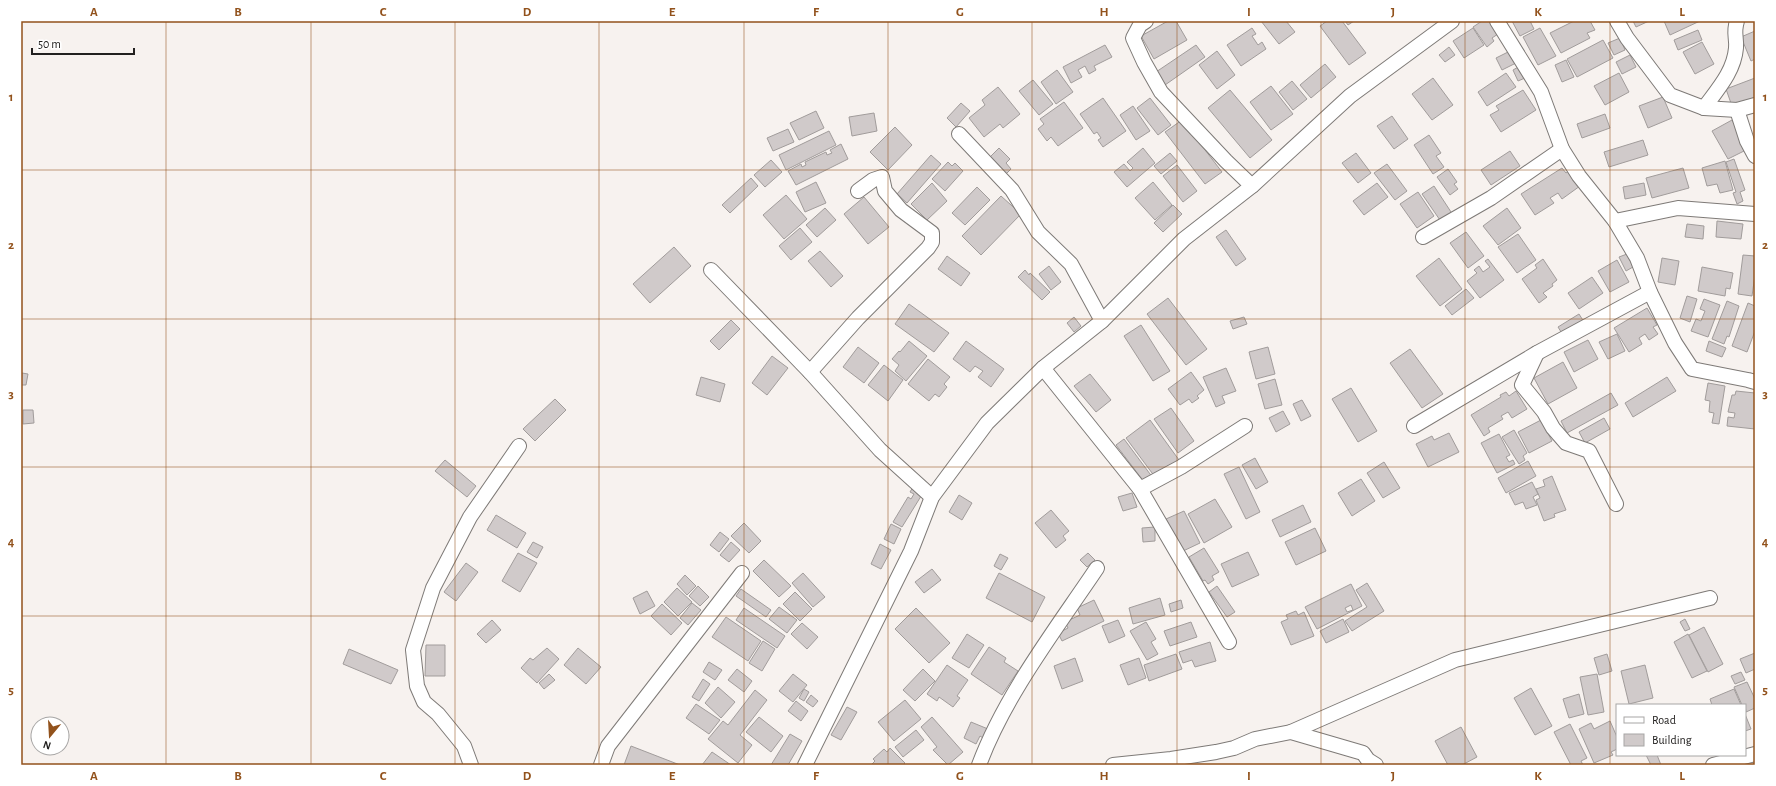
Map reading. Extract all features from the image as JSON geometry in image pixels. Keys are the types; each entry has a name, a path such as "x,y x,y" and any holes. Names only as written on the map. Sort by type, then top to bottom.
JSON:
{"street":[{"path":"1146,21 1140,25 1133,38 1144,62 1161,92 1226,161 1252,186"},
{"path":"805,765 911,551 932,497 987,423 1043,368 1102,321 1184,239 1252,186 1350,96 1452,21"},
{"path":"1497,21 1541,92 1562,149 1579,176 1615,221 1637,258 1650,292 1675,343 1692,369 1755,382"},
{"path":"1617,21 1627,38 1670,95 1704,108 1737,110 1755,105"},
{"path":"1704,108 1731,70 1736,48 1734,30 1737,21"},
{"path":"1737,110 1747,141 1755,156"},
{"path":"959,134 1012,190 1038,232 1071,264 1102,321"},
{"path":"1423,237 1491,198 1562,149"},
{"path":"810,372 858,318 928,248 932,242 932,233 901,210 885,191 882,177 873,180 858,191"},
{"path":"1615,221 1678,208 1755,214"},
{"path":"711,270 810,372 880,450 932,497"},
{"path":"1414,426 1537,353 1650,292"},
{"path":"1537,353 1522,385 1544,412 1553,428 1566,443 1589,451 1616,504"},
{"path":"1043,368 1140,489 1229,642"},
{"path":"1140,489 1181,468 1245,426"},
{"path":"471,765 464,746 438,714 424,702 417,686 413,650 433,588 466,523 519,446"},
{"path":"979,765 992,736 1026,673 1098,568"},
{"path":"601,765 608,746 742,573"},
{"path":"1113,765 1171,759 1234,748 1255,739 1291,732 1455,660 1710,598"},
{"path":"1291,732 1363,753 1368,760 1376,765"},
{"path":"1713,765 1755,754"}],"building":[{"path":"1168,21 1176,21 1187,40 1154,59 1141,36"},
{"path":"1261,21 1286,21 1295,32 1279,44"},
{"path":"1327,21 1342,21 1366,53 1349,65 1320,26"},
{"path":"1345,21 1354,21 1348,25"},
{"path":"1482,21 1494,21 1501,32 1492,38 1494,41 1487,47 1473,27"},
{"path":"1512,21 1530,21 1534,29 1520,36"},
{"path":"1574,21 1590,21 1595,30 1587,33 1590,38 1561,53 1550,33"},
{"path":"1633,21 1649,21 1636,27"},
{"path":"1664,21 1700,21 1670,35"},
{"path":"1252,28 1256,34 1252,36 1258,45 1262,42 1266,49 1241,66 1227,45"},
{"path":"1473,28 1484,45 1464,58 1453,41"},
{"path":"1540,28 1556,56 1538,65 1523,37"},
{"path":"1698,30 1702,40 1678,50 1674,40"},
{"path":"1755,31 1755,59 1751,61 1741,37"},
{"path":"1620,38 1625,50 1614,55 1608,43"},
{"path":"1603,40 1613,58 1577,77 1567,59"},
{"path":"1702,42 1714,64 1695,74 1683,52"},
{"path":"1105,45 1112,57 1094,66 1096,70 1089,74 1085,66 1078,70 1082,77 1071,83 1063,67"},
{"path":"1196,45 1205,57 1165,85 1156,72"},
{"path":"1449,47 1455,55 1445,62 1439,55"},
{"path":"1217,51 1235,75 1217,89 1199,65"},
{"path":"1510,51 1516,63 1502,70 1496,58"},
{"path":"1630,55 1636,67 1622,74 1616,62"},
{"path":"1566,60 1574,77 1562,82 1555,65"},
{"path":"1325,64 1336,77 1311,98 1300,85"},
{"path":"1520,66 1525,78 1518,81 1513,70"},
{"path":"1057,70 1073,92 1056,104 1041,82"},
{"path":"1506,73 1516,87 1487,106 1478,92"},
{"path":"1619,73 1629,92 1605,105 1594,86"},
{"path":"1433,78 1453,105 1432,120 1412,94"},
{"path":"1755,78 1755,100 1733,109 1726,89"},
{"path":"1033,80 1053,104 1039,115 1019,91"},
{"path":"1292,81 1307,99 1293,110 1279,92"},
{"path":"1271,86 1293,114 1271,130 1250,102"},
{"path":"998,87 1020,114 1003,128 1000,124 984,137 969,118 985,105 982,100"},
{"path":"1230,90 1272,140 1250,158 1208,108"},
{"path":"1523,90 1536,110 1501,132 1490,115 1499,110 1496,106"},
{"path":"1663,97 1672,118 1648,128 1639,106"},
{"path":"1103,98 1126,131 1103,147 1098,140 1101,138 1097,132 1094,134 1080,114"},
{"path":"1150,98 1171,125 1158,135 1137,108"},
{"path":"1064,102 1083,128 1058,146 1051,137 1047,141 1038,129 1044,124 1040,119"},
{"path":"961,103 970,111 956,127 947,118"},
{"path":"1133,106 1150,131 1136,140 1120,115"},
{"path":"816,111 824,128 799,140 790,123"},
{"path":"874,113 877,131 852,136 849,117"},
{"path":"1605,114 1610,128 1582,138 1577,124"},
{"path":"1392,116 1408,139 1394,149 1377,126"},
{"path":"1182,120 1222,172 1205,184 1165,132"},
{"path":"1732,120 1748,149 1728,159 1712,131"},
{"path":"895,127 912,145 888,170 870,152"},
{"path":"788,129 794,142 773,151 767,138"},
{"path":"829,131 836,145 786,170 779,155"},
{"path":"1429,135 1441,153 1436,156 1444,167 1433,174 1414,145"},
{"path":"1643,140 1648,155 1609,167 1604,152"},
{"path":"841,144 848,159 796,185 788,171 801,164 802,167 806,165 805,162 826,152 827,155 832,153 830,150"},
{"path":"999,148 1010,159 1006,163 1011,169 1006,174 990,157"},
{"path":"1143,148 1155,163 1127,187 1114,172 1124,164 1130,171 1133,168 1127,162"},
{"path":"1510,151 1520,166 1491,185 1481,170"},
{"path":"1170,153 1177,161 1161,174 1154,166"},
{"path":"1356,153 1371,173 1358,183 1342,163"},
{"path":"931,155 941,164 907,203 897,194"},
{"path":"1734,159 1745,190 1740,192 1743,201 1737,204 1733,193 1736,192 1726,162"},
{"path":"771,160 782,172 765,187 754,175"},
{"path":"1725,161 1733,190 1720,193 1717,184 1707,186 1702,168"},
{"path":"948,162 952,166 955,163 963,171 945,191 932,179"},
{"path":"1387,164 1407,191 1395,200 1374,173"},
{"path":"1177,165 1197,191 1183,202 1163,176"},
{"path":"1562,168 1566,173 1570,170 1580,186 1562,199 1558,193 1550,198 1554,203 1535,215 1521,194"},
{"path":"1683,168 1689,188 1652,198 1646,178"},
{"path":"1448,169 1457,182 1454,184 1458,189 1450,195 1437,177"},
{"path":"751,178 758,186 730,213 722,205"},
{"path":"816,182 826,203 805,212 796,192"},
{"path":"1153,182 1172,205 1155,220 1135,198"},
{"path":"932,183 947,201 927,220 911,204"},
{"path":"1377,183 1388,197 1364,215 1353,201"},
{"path":"1644,183 1646,195 1625,199 1623,187"},
{"path":"1434,186 1453,215 1442,223 1422,194"},
{"path":"977,187 990,200 965,225 952,213"},
{"path":"1418,192 1434,216 1417,228 1400,204"},
{"path":"786,195 807,219 784,239 763,215"},
{"path":"1001,196 1021,214 981,255 962,236"},
{"path":"864,197 889,227 868,244 844,214"},
{"path":"1173,205 1182,214 1163,232 1154,223"},
{"path":"825,208 836,220 817,237 806,225"},
{"path":"1507,208 1521,228 1498,245 1483,226"},
{"path":"1717,221 1743,224 1741,239 1716,237"},
{"path":"1687,224 1704,226 1703,239 1685,237"},
{"path":"800,228 812,242 791,260 779,246"},
{"path":"1226,230 1246,259 1236,266 1216,237"},
{"path":"1466,232 1484,256 1468,268 1450,243"},
{"path":"1518,234 1536,260 1517,273 1498,247"},
{"path":"674,247 691,266 650,303 633,284"},
{"path":"820,251 843,276 831,287 808,261"},
{"path":"1627,254 1633,267 1626,271 1619,257"},
{"path":"1743,255 1755,256 1755,275 1752,296 1738,294"},
{"path":"947,256 970,273 961,286 938,269"},
{"path":"1439,258 1462,289 1440,306 1416,276"},
{"path":"1662,258 1679,261 1675,285 1658,282"},
{"path":"1488,259 1504,280 1480,298 1467,281 1477,273 1474,270 1479,266 1483,272 1490,267 1485,261"},
{"path":"1543,259 1557,280 1552,284 1553,286 1543,293 1547,297 1539,303 1522,279 1537,268 1535,265"},
{"path":"1617,260 1629,282 1610,292 1598,271"},
{"path":"1049,266 1061,282 1051,290 1039,274"},
{"path":"1702,267 1733,273 1730,289 1726,288 1725,296 1698,291"},
{"path":"1025,270 1050,292 1042,300 1018,277"},
{"path":"1592,277 1603,293 1579,309 1568,293"},
{"path":"1466,289 1474,298 1452,315 1445,306"},
{"path":"1687,296 1697,299 1690,322 1680,318"},
{"path":"1168,298 1207,349 1186,365 1147,314"},
{"path":"1704,299 1720,305 1708,337 1691,331 1696,319 1701,321 1705,311 1700,309"},
{"path":"1727,301 1739,306 1729,337 1727,336 1724,344 1712,339"},
{"path":"1748,303 1755,306 1755,331 1747,352 1732,346"},
{"path":"909,304 949,333 934,352 895,324"},
{"path":"1647,308 1657,325 1653,327 1658,334 1649,340 1645,334 1639,338 1642,344 1629,352 1614,328"},
{"path":"1579,314 1584,322 1563,335 1558,327"},
{"path":"1074,317 1081,326 1074,332 1067,323"},
{"path":"1244,317 1247,324 1233,329 1230,321"},
{"path":"731,320 740,329 719,350 710,341"},
{"path":"1141,325 1170,371 1153,381 1124,336"},
{"path":"1617,334 1625,351 1608,359 1599,342"},
{"path":"1588,340 1598,359 1574,372 1564,352"},
{"path":"909,341 927,356 906,381 895,371 899,365 892,359"},
{"path":"966,341 1004,369 991,387 978,377 983,371 975,366 970,372 953,359"},
{"path":"1709,341 1726,348 1722,357 1706,351"},
{"path":"858,347 879,363 864,383 843,367"},
{"path":"1268,347 1275,374 1256,379 1249,352"},
{"path":"1410,349 1443,394 1422,408 1390,363"},
{"path":"772,356 788,368 767,395 752,383"},
{"path":"928,359 950,377 944,384 947,387 939,397 935,394 929,401 908,384"},
{"path":"1563,362 1577,388 1548,404 1534,378"},
{"path":"884,365 903,380 888,401 868,385"},
{"path":"1226,368 1236,391 1222,396 1225,403 1216,407 1203,377"},
{"path":"1191,372 1204,390 1197,396 1199,398 1192,403 1189,399 1180,405 1168,389"},
{"path":"22,373 28,374 26,385 21,385"},
{"path":"1090,374 1111,400 1096,412 1074,386"},
{"path":"701,377 725,384 720,402 696,395"},
{"path":"1667,377 1676,391 1633,417 1625,403"},
{"path":"1275,379 1282,405 1265,409 1258,384"},
{"path":"1708,383 1725,386 1719,424 1712,423 1714,413 1709,412 1710,401 1705,400"},
{"path":"1351,388 1377,431 1358,442 1332,399"},
{"path":"1516,391 1527,409 1512,418 1508,412 1501,416 1503,419 1488,428 1490,432 1484,436 1471,415 1501,397 1500,395 1506,392 1509,396"},
{"path":"1736,391 1755,393 1755,429 1727,426 1728,417 1734,418 1735,413 1728,412 1732,395 1735,395"},
{"path":"1611,393 1618,405 1567,433 1561,421"},
{"path":"555,399 566,410 535,441 523,429"},
{"path":"1302,400 1311,416 1301,421 1293,404"},
{"path":"1171,408 1194,441 1178,453 1154,419"},
{"path":"23,410 33,410 34,423 23,424"},
{"path":"1283,411 1290,424 1276,432 1269,418"},
{"path":"1604,418 1610,429 1585,443 1579,432"},
{"path":"1150,420 1179,460 1155,477 1126,438"},
{"path":"1541,420 1552,441 1529,453 1518,432"},
{"path":"1514,430 1527,453 1523,456 1525,460 1519,464 1502,437"},
{"path":"1449,433 1459,452 1428,467 1416,444 1432,436 1434,440"},
{"path":"1499,434 1510,455 1506,457 1509,462 1513,460 1515,464 1497,473 1481,443"},
{"path":"1124,439 1153,478 1145,483 1116,445"},
{"path":"1255,458 1268,482 1256,489 1242,465"},
{"path":"445,460 476,486 467,497 435,471"},
{"path":"1528,461 1536,476 1506,493 1498,478"},
{"path":"1384,462 1400,488 1383,498 1367,473"},
{"path":"1239,467 1260,512 1246,519 1224,474"},
{"path":"1552,476 1566,510 1554,514 1555,517 1544,521 1536,500 1540,498 1536,489 1545,486 1543,480"},
{"path":"1361,479 1375,501 1352,516 1338,493"},
{"path":"1532,482 1538,494 1533,497 1537,505 1526,509 1523,502 1515,505 1509,493"},
{"path":"913,487 923,493 902,527 893,522 908,497 911,499 914,494 910,492"},
{"path":"1132,493 1137,507 1123,511 1118,497"},
{"path":"959,495 972,503 962,520 949,512"},
{"path":"1215,499 1232,527 1204,543 1188,514"},
{"path":"1303,505 1311,522 1280,537 1272,520"},
{"path":"1051,510 1069,531 1063,536 1066,540 1056,548 1035,523"},
{"path":"1184,511 1200,543 1181,552 1166,519"},
{"path":"496,515 526,533 517,548 487,530"},
{"path":"744,523 761,541 749,553 731,536"},
{"path":"891,524 901,529 894,544 884,539"},
{"path":"1155,527 1155,541 1143,542 1142,528"},
{"path":"1315,528 1326,551 1296,565 1285,542"},
{"path":"720,532 729,539 719,552 710,545"},
{"path":"533,542 543,547 537,558 527,552"},
{"path":"731,542 740,550 729,562 720,555"},
{"path":"880,544 891,550 881,569 871,564"},
{"path":"1204,548 1219,572 1212,576 1214,580 1208,584 1205,580 1203,581 1189,557"},
{"path":"1248,552 1259,575 1232,587 1221,564"},
{"path":"518,553 537,563 520,592 502,581"},
{"path":"1088,553 1095,560 1087,567 1080,560"},
{"path":"1000,554 1008,558 1001,570 994,566"},
{"path":"764,560 791,586 779,597 753,571"},
{"path":"466,563 478,572 456,601 444,592"},
{"path":"932,569 941,580 924,593 915,582"},
{"path":"803,573 825,597 813,607 792,583"},
{"path":"999,573 1045,597 1032,622 986,598"},
{"path":"685,575 696,586 687,595 677,584"},
{"path":"1367,583 1384,611 1352,631 1345,621 1367,607 1356,590"},
{"path":"1351,584 1362,606 1317,629 1305,607","holes":["1351,605 1353,610 1347,612 1345,608"]},
{"path":"698,586 709,597 700,606 689,596"},
{"path":"1217,586 1235,612 1227,617 1209,592"},
{"path":"677,588 692,602 678,616 664,602"},
{"path":"741,589 771,610 766,617 736,596"},
{"path":"647,591 655,606 640,614 633,598"},
{"path":"795,592 812,609 800,621 783,604"},
{"path":"1160,598 1165,615 1133,624 1129,608"},
{"path":"1094,600 1104,621 1062,641 1058,633 1068,628 1065,622 1080,615 1077,608"},
{"path":"1181,600 1183,608 1171,612 1169,604"},
{"path":"692,603 701,610 688,625 680,618"},
{"path":"662,604 682,623 671,635 651,616"},
{"path":"779,607 797,620 787,633 769,619"},
{"path":"744,608 785,636 777,648 736,620"},
{"path":"916,608 950,643 929,663 895,629"},
{"path":"1296,611 1298,615 1304,612 1314,636 1291,645 1281,622 1288,619 1286,615"},
{"path":"726,617 761,641 748,661 712,637"},
{"path":"1343,619 1349,632 1326,643 1320,631"},
{"path":"1685,619 1690,629 1685,631 1680,622"},
{"path":"492,620 501,630 486,643 477,634"},
{"path":"1118,620 1125,636 1109,643 1102,626"},
{"path":"1146,622 1156,639 1151,642 1158,654 1147,660 1130,631"},
{"path":"1191,622 1197,637 1170,646 1164,631"},
{"path":"802,623 818,637 807,649 791,634"},
{"path":"1704,627 1723,664 1708,672 1689,635"},
{"path":"967,634 984,645 969,668 952,658"},
{"path":"1688,634 1707,671 1692,678 1674,642"},
{"path":"763,641 775,649 762,671 749,663"},
{"path":"1210,642 1216,661 1195,667 1192,660 1183,663 1179,652"},
{"path":"426,645 445,645 445,676 425,676"},
{"path":"989,647 1006,658 1004,662 1018,671 1002,695 971,674"},
{"path":"547,648 559,659 537,683 521,668 530,658 533,660"},
{"path":"578,648 601,667 586,684 564,665"},
{"path":"349,649 398,670 391,684 343,664"},
{"path":"1755,653 1755,669 1746,673 1740,659"},
{"path":"1176,654 1182,669 1149,681 1144,665"},
{"path":"1607,654 1612,671 1599,675 1594,658"},
{"path":"1075,658 1083,681 1062,689 1054,666"},
{"path":"1139,658 1146,678 1128,685 1120,665"},
{"path":"709,662 722,670 715,680 703,672"},
{"path":"947,665 968,680 957,696 960,698 953,707 939,697 937,701 927,694"},
{"path":"1645,665 1653,698 1629,704 1621,671"},
{"path":"737,669 752,681 744,692 728,680"},
{"path":"923,669 935,681 915,701 903,690"},
{"path":"1741,672 1745,680 1735,684 1731,676"},
{"path":"549,674 555,680 544,689 539,683"},
{"path":"793,674 807,685 793,702 779,691"},
{"path":"1597,674 1604,712 1588,715 1580,677"},
{"path":"703,679 710,684 699,701 692,697"},
{"path":"1747,682 1755,699 1755,708 1746,712 1746,704 1742,704 1734,687"},
{"path":"718,687 735,702 721,718 705,703"},
{"path":"1531,688 1552,726 1535,735 1514,698"},
{"path":"804,689 809,692 804,701 799,698"},
{"path":"1734,689 1741,704 1712,704 1710,699"},
{"path":"755,690 767,700 740,735 752,745 738,763 708,739 723,721 728,725"},
{"path":"1579,694 1584,714 1569,718 1563,699"},
{"path":"811,695 818,701 813,707 806,702"},
{"path":"905,700 921,719 894,741 878,722"},
{"path":"796,701 808,711 801,721 788,711"},
{"path":"696,704 720,720 709,734 686,718"},
{"path":"847,707 857,712 841,740 831,735"},
{"path":"1746,716 1751,729 1746,731"},
{"path":"759,717 783,736 771,752 746,732"},
{"path":"932,717 963,752 948,765 933,750 937,747 921,727"},
{"path":"1610,721 1616,735 1616,750 1611,752 1613,755 1594,763 1579,729 1591,723 1594,729"},
{"path":"971,722 988,729 983,738 980,736 976,744 964,738"},
{"path":"1570,724 1587,758 1581,761 1583,765 1571,765 1554,732"},
{"path":"1461,727 1477,757 1462,765 1448,765 1435,741"},
{"path":"916,730 924,740 903,757 895,747"},
{"path":"790,734 802,741 788,765 771,765"},
{"path":"631,746 680,765 624,765"},
{"path":"890,748 905,763 903,765 871,765 875,761 873,759 884,749 887,752"},
{"path":"712,752 731,765 702,765"},
{"path":"1646,756 1657,756 1661,765 1651,765"}]}
